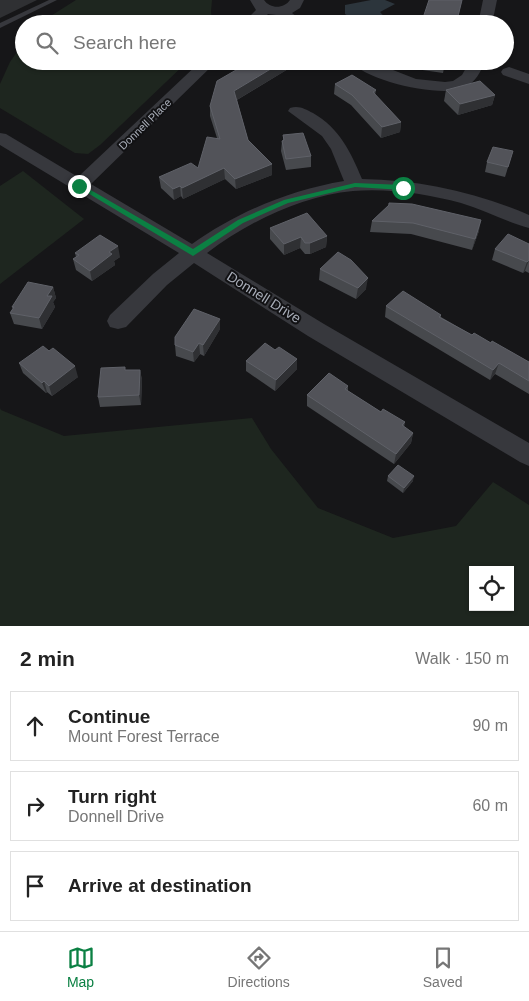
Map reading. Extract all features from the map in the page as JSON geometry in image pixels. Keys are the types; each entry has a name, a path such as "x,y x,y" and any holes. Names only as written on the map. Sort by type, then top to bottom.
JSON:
{"street":[{"path":"280,11 295,6 297,0"},
{"path":"487,15 490,0"},
{"path":"254,15 261,4 286,15"},
{"name":"Donnell Place","path":"79,186 201,70"},
{"path":"376,70 392,78 422,85 438,86 452,85 467,79 472,70"},
{"path":"509,72 529,79"},
{"path":"296,111 319,123 330,132 341,150 355,185"},
{"name":"Donnell Drive","path":"0,138 193,253 316,330 529,455"},
{"path":"118,321 144,293 193,253 240,222 279,204 321,192 355,185 411,188 464,197 498,207 529,222"}],"lane":[{"path":"23,15 54,0"},
{"path":"0,26 15,19"}],"shaded area":[{"path":"76,0 212,0 211,15 52,15"},
{"path":"371,0 385,0 395,4 380,12 383,15 346,15 345,5"},
{"path":"15,55 15,70 179,70 100,145 88,154 75,153 0,108 0,84"},
{"path":"23,171 84,219 0,284 0,186"},
{"path":"0,408 64,436 252,418 271,449 318,508 393,538 456,526 493,482 529,505 529,626 0,626"}],"building":[{"path":"429,0 462,0 458,15 424,15"},
{"path":"236,70 269,70 234,91 248,140 272,164 235,179 224,168 182,188 180,186 173,189 159,177 191,163 198,168 207,137 220,139 210,106 217,81"},
{"path":"352,75 376,90 373,92 401,122 382,127 352,95 335,84"},
{"path":"480,81 495,95 460,104 446,90"},
{"path":"303,133 311,156 286,159 282,141 284,140 283,135"},
{"path":"493,147 513,151 508,167 487,162"},
{"path":"389,203 412,204 481,220 475,239 413,223 372,221"},
{"path":"307,213 327,236 310,243 305,243 301,237 284,244 270,228"},
{"path":"508,234 529,244 529,260 527,262 495,249"},
{"path":"100,235 118,246 109,252 112,254 90,271 73,259 79,255 75,253"},
{"path":"338,252 351,260 368,278 358,288 320,269"},
{"path":"28,282 53,287 47,296 52,296 39,318 10,313"},
{"path":"403,291 441,315 439,317 472,335 474,333 491,343 492,341 529,362 529,381 499,363 493,370 386,306"},
{"path":"194,309 220,319 203,345 199,343 193,352 175,345 175,337"},
{"path":"265,343 275,350 279,347 297,359 276,380 246,361"},
{"path":"43,346 49,351 53,348 75,366 49,386 44,381 42,383 19,363"},
{"path":"125,367 125,370 140,370 139,395 98,397 101,368"},
{"path":"329,373 348,386 345,389 381,412 383,409 405,422 402,425 413,433 396,454 307,395"},
{"path":"398,465 414,476 404,488 388,476"}],"route":[{"path":"79,186 193,253 240,222 286,201 355,185 403,188"}]}
